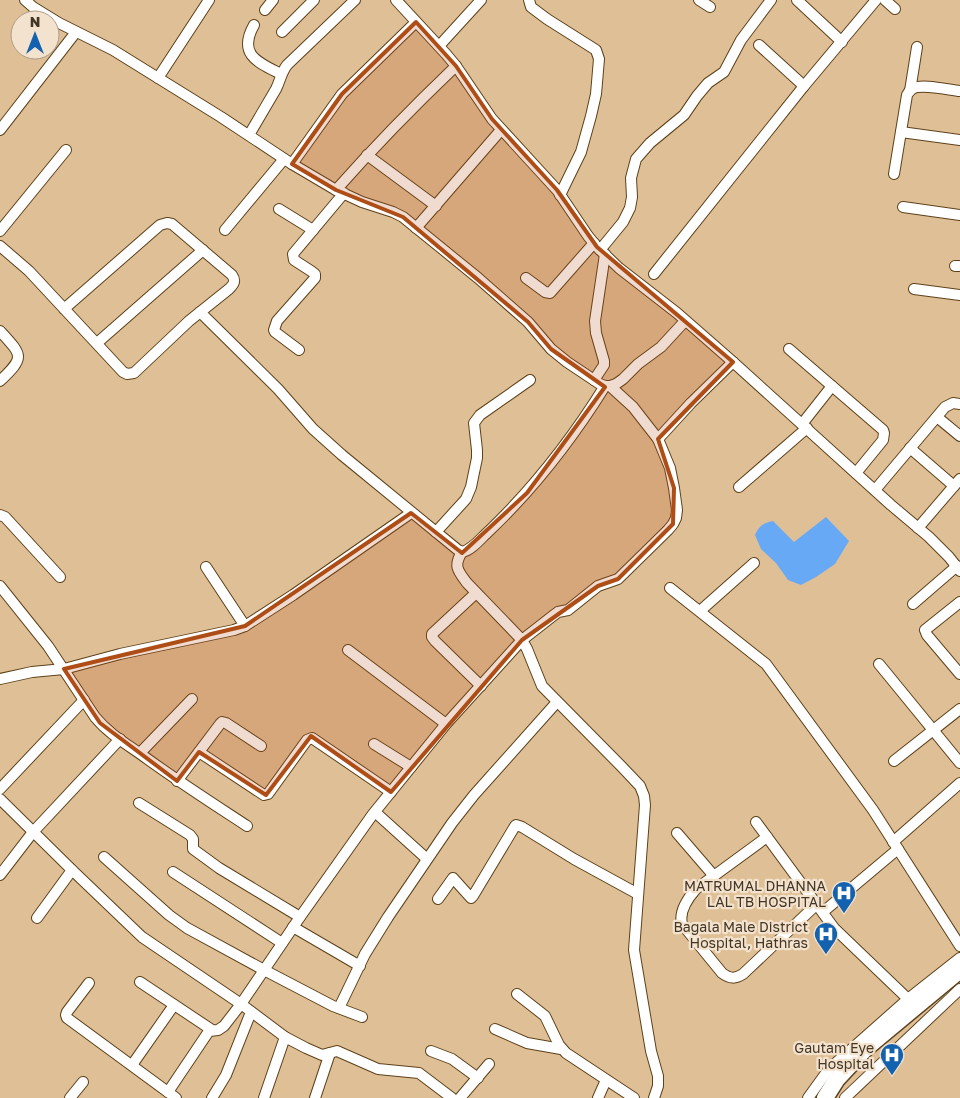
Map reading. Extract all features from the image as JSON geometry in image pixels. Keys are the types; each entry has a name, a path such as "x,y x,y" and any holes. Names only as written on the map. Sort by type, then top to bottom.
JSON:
{"main road":[{"path":"825,1098 837,1079 866,1048 960,970"}],"street":[{"path":"25,0 45,15 113,50 222,117 288,161 340,191 362,202 403,217 478,278 528,322 551,349 594,380 608,386 632,407 658,439 670,468 677,510 673,524 618,579 598,586 568,610 558,612 522,640 446,724 375,812 224,1026 218,1030 212,1030 140,982"},
{"path":"158,78 209,0"},
{"path":"265,10 273,0"},
{"path":"282,32 314,0"},
{"path":"439,46 481,0"},
{"path":"529,0 531,7 547,19 596,50 599,59 596,94 581,152 560,196"},
{"path":"699,0 710,7"},
{"path":"526,278 550,293 600,249 623,222 630,208 632,197 631,178 636,159 650,143 684,115 708,83 724,72 741,40 771,0"},
{"path":"797,0 842,42"},
{"path":"654,274 804,86 876,0"},
{"path":"885,0 895,9"},
{"path":"249,135 276,89 281,74 287,65 352,1"},
{"path":"401,2 416,22 456,66 492,119 546,178 588,236 600,249 619,268 686,320 918,528 958,568 914,604"},
{"path":"225,230 288,161 342,94 416,22"},
{"path":"254,25 249,40 251,55 261,65 281,74"},
{"path":"0,130 76,32"},
{"path":"759,45 804,86"},
{"path":"910,91 917,47"},
{"path":"299,350 275,332 274,327 276,321 315,278 313,273 294,260 293,254 313,230 367,155 456,66"},
{"path":"894,174 907,95 910,91 921,86 960,91"},
{"path":"416,228 501,130"},
{"path":"901,132 960,140"},
{"path":"0,231 66,150"},
{"path":"367,155 436,206"},
{"path":"903,207 960,215"},
{"path":"279,209 313,230"},
{"path":"0,246 29,271 123,372 127,374 134,373 189,321 229,289 233,284 234,278 232,274 172,224 167,223 163,224 64,308"},
{"path":"594,380 604,365 595,321 600,249"},
{"path":"97,343 203,250"},
{"path":"914,289 960,294"},
{"path":"200,312 278,389 313,429 411,513 462,552"},
{"path":"654,1098 658,1086 658,1076 634,950 645,805 643,791 622,767 542,686 522,640 476,593 460,573 457,566 458,558 462,552 470,549 527,493 576,432 608,386 616,384 623,379 638,364 661,347 686,320"},
{"path":"0,331 16,348 18,358 14,366 0,381"},
{"path":"790,349 883,430 883,440 856,473"},
{"path":"658,439 733,362"},
{"path":"436,532 466,499 471,487 477,458 474,423 480,415 530,380"},
{"path":"739,487 804,426 832,386"},
{"path":"875,490 948,405 953,403 960,404"},
{"path":"937,417 960,436"},
{"path":"910,448 957,483 918,528"},
{"path":"0,679 32,672 64,669 120,654 245,626 411,513"},
{"path":"0,515 5,517 60,577"},
{"path":"700,611 754,563"},
{"path":"206,567 245,626"},
{"path":"0,586 48,646 100,724 177,781 247,826"},
{"path":"670,588 766,664 873,810 960,946"},
{"path":"476,593 432,634 432,637 481,686"},
{"path":"960,602 926,630 927,635 960,674"},
{"path":"348,650 446,724"},
{"path":"879,664 960,763"},
{"path":"140,753 192,699"},
{"path":"0,789 84,700"},
{"path":"339,1008 365,954 427,859 474,795 557,702"},
{"path":"894,761 960,709"},
{"path":"177,781 222,722 261,746"},
{"path":"199,752 264,795 268,794 307,740 312,738 391,792"},
{"path":"0,875 33,832 120,739"},
{"path":"374,744 411,767"},
{"path":"767,837 696,889 681,915 682,924 727,977 737,977 743,974 895,845 960,783"},
{"path":"0,799 142,937 241,1004 285,1037 322,1055 337,1051 378,1068 419,1073 452,1098"},
{"path":"139,803 190,835 194,849 219,868 300,917"},
{"path":"375,812 427,859"},
{"path":"756,822 834,928 908,999"},
{"path":"438,899 453,878 471,898 516,825 638,894"},
{"path":"677,833 714,876"},
{"path":"104,858 169,916 187,928 264,970 339,1008 362,1017"},
{"path":"37,918 72,870"},
{"path":"173,872 282,944"},
{"path":"293,927 360,966"},
{"path":"808,1098 829,1069 908,999 960,958"},
{"path":"89,984 67,1012 67,1018 172,1095 209,1031 212,1030"},
{"path":"845,1098 960,988"},
{"path":"517,994 545,1016 561,1049 634,1098"},
{"path":"132,1066 174,1005"},
{"path":"212,1098 226,1075 251,1012"},
{"path":"495,1028 527,1043 561,1049"},
{"path":"264,1098 285,1037"},
{"path":"431,1051 452,1059 478,1078"},
{"path":"315,1098 330,1053"},
{"path":"460,1098 489,1064"},
{"path":"598,1098 606,1080"},
{"path":"70,1098 82,1082"}],"highlighted area":[{"path":"416,22 456,66 492,119 557,190 597,247 733,362 658,439 674,488 673,524 618,579 598,586 522,640 391,792 311,736 266,795 199,752 177,781 100,723 64,669 245,626 411,513 462,553 527,493 605,387 551,349 528,322 403,217 336,190 292,164 342,94"}],"water":[{"path":"826,517 849,541 835,564 816,577 801,585 788,580 776,563 761,549 755,535 762,525 773,521 794,542"}],"place":[{"name":"MATRUMAL DHANNA LAL TB HOSPITAL","path":"844,914"},
{"name":"Bagala Male District Hospital, Hathras","path":"826,955"},
{"name":"Gautam Eye Hospital","path":"892,1076"}]}
